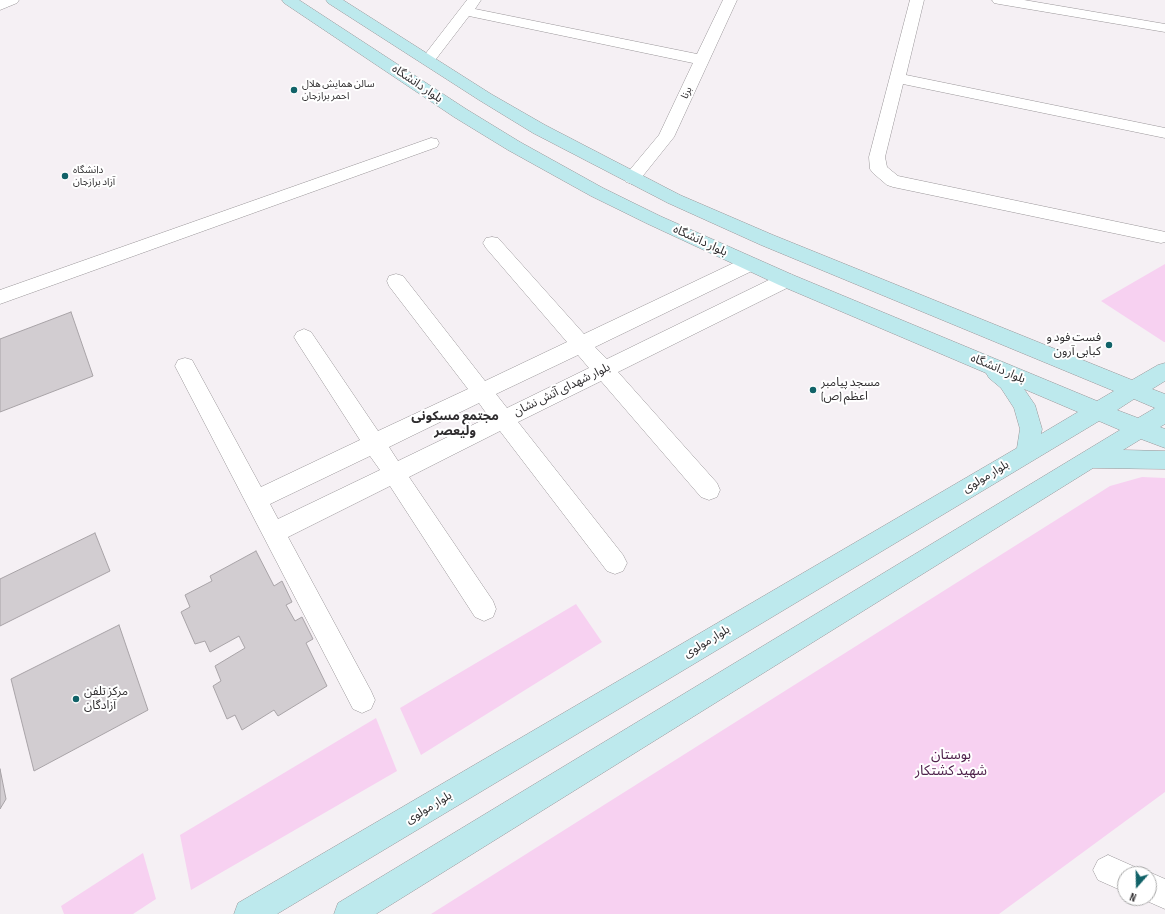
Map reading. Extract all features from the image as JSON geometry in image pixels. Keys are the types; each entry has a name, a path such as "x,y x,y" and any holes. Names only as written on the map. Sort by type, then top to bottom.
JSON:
{"main road":[{"name":"بلوار دانشگاه","path":"289,0 460,113 514,146 597,192 749,264 1165,439"},
{"name":"بلوار دانشگاه","path":"332,0 485,97 539,129 632,178 767,240 1165,403"},
{"path":"597,192 632,178"},
{"path":"985,364 1008,382 1024,405 1031,429 1027,453"},
{"name":"بلوار مولوی","path":"249,914 1165,370"},
{"path":"349,914 1165,413"},
{"path":"1090,459 1165,460"}],"street":[{"path":"0,6 12,0"},
{"name":"برنا","path":"632,178 666,137 730,0"},
{"path":"917,0 877,157 879,169 893,181 1161,237"},
{"path":"999,0 1165,28"},
{"path":"428,60 470,5 702,60"},
{"path":"897,78 1165,133"},
{"path":"0,297 431,143"},
{"path":"492,243 709,490"},
{"path":"256,500 749,264"},
{"name":"بلوار شهدای آتش نشان","path":"274,533 786,280"},
{"path":"396,281 615,563"},
{"path":"304,337 484,609"},
{"path":"185,366 362,700"}],"green space":[{"path":"1165,264 1165,342 1164,342 1101,301"},
{"name":"بوستان شهید کشتکار","path":"1142,477 1165,478 1165,792 999,914 431,914 1110,486"},
{"path":"576,604 602,642 421,755 400,708"},
{"path":"376,718 397,771 191,890 180,835"},
{"path":"143,853 156,899 133,914 64,914 61,906"}],"building":[{"path":"71,312 93,376 0,412 0,339"},
{"path":"95,533 110,571 0,626 0,579"},
{"path":"256,551 274,586 282,581 292,602 286,605 295,621 302,617 313,639 306,643 327,686 278,716 274,710 242,730 235,715 227,719 213,686 221,681 215,666 245,648 239,636 210,652 205,641 195,644 181,612 190,607 185,595 212,581 210,576"},
{"path":"119,625 148,710 34,771 11,679"},
{"path":"0,769 6,799 0,809"}],"place":[{"name":"سالن همایش هلال احمر برازجان","path":"294,90"},
{"name":"دانشگاه آزاد برازجان","path":"65,176"},
{"name":"فست فود و کبابی آرون","path":"1109,345"},
{"name":"مسجد پیامبر اعظم (ص)","path":"813,390"},
{"name":"مرکز تلفن آزادگان","path":"76,699"}],"district":[{"name":"مجتمع مسکونی ولیعصر","path":"455,424"}]}
